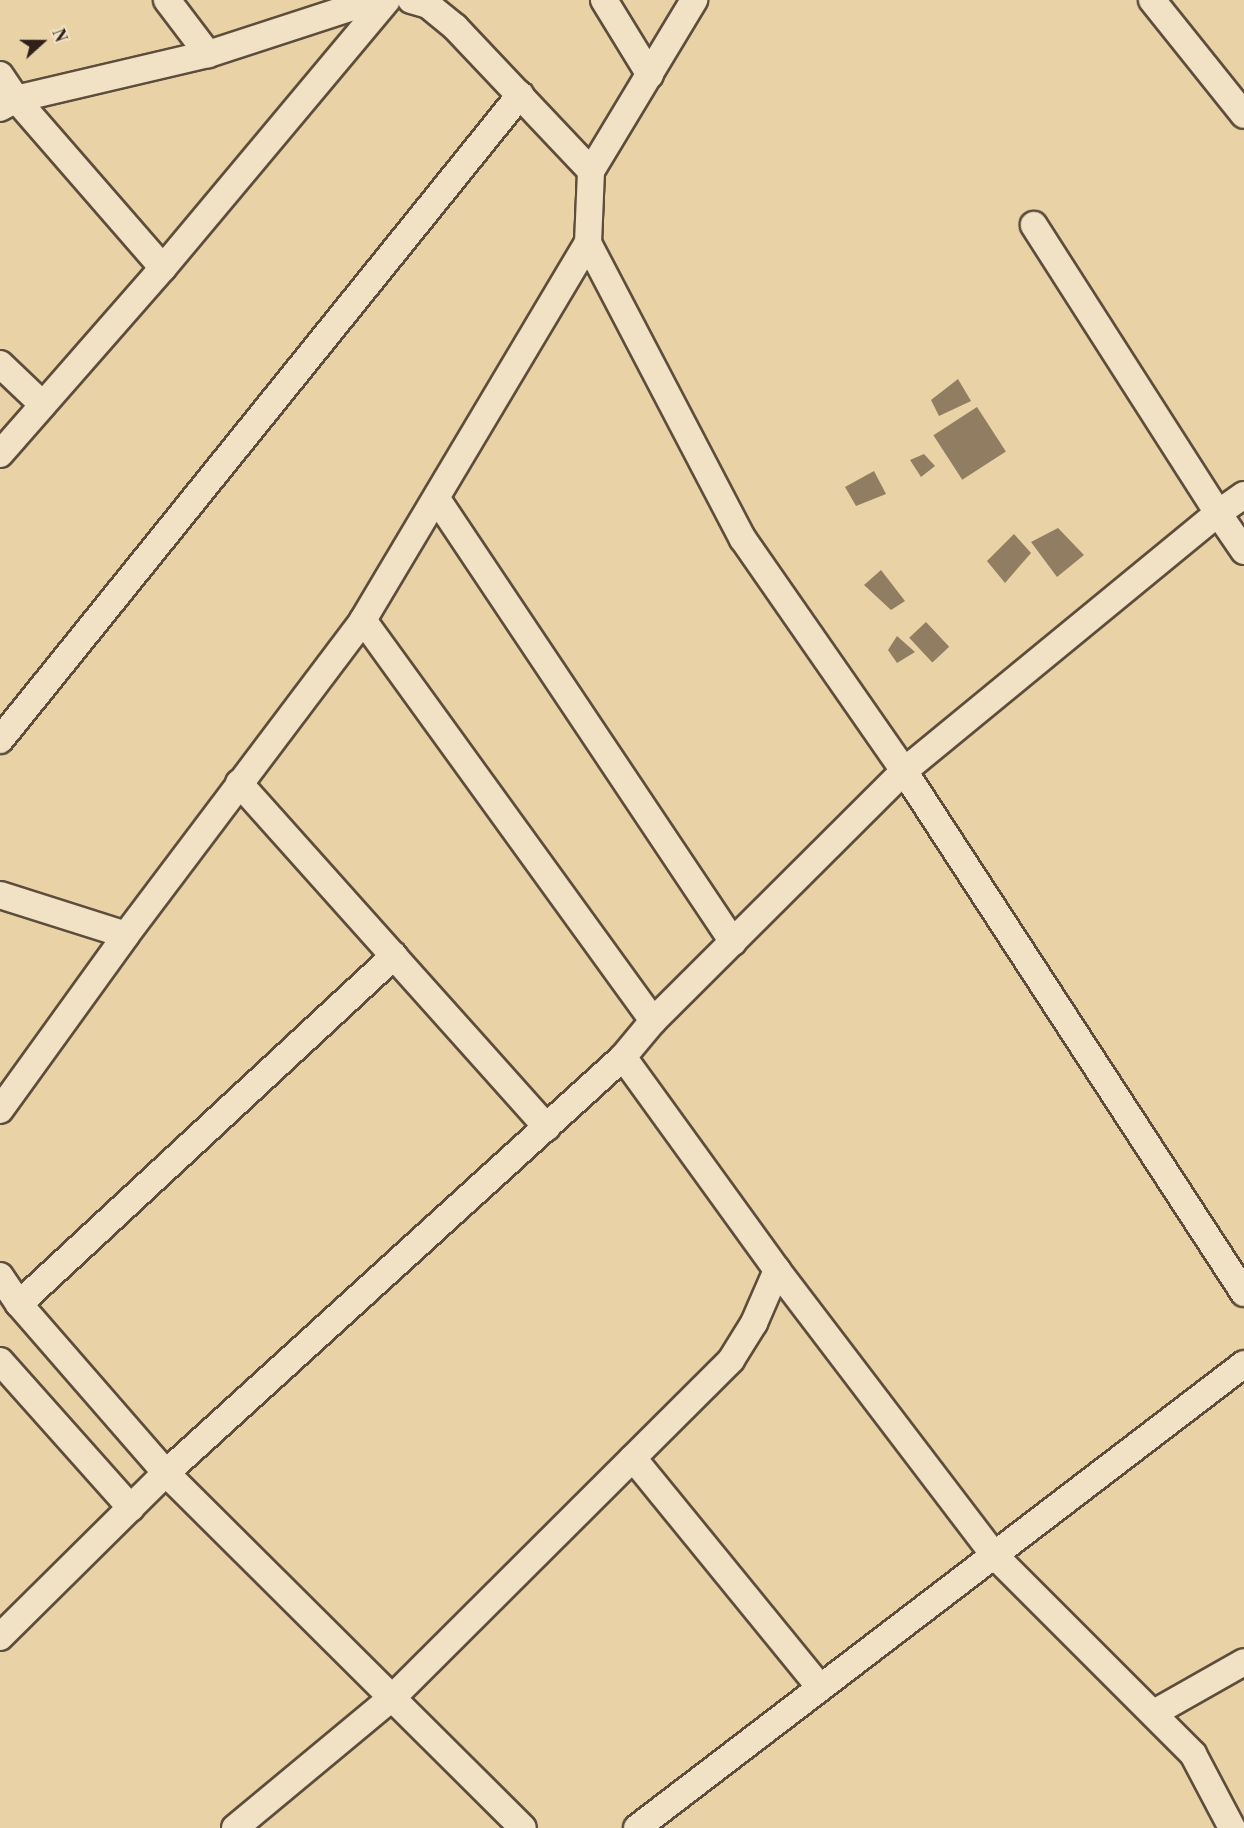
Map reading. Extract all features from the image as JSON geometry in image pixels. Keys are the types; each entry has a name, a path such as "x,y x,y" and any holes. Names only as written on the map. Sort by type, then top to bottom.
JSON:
{"street":[{"path":"166,0 208,54"},
{"path":"8,104 208,54 374,0"},
{"path":"0,454 163,268 387,0"},
{"path":"411,0 428,5 455,27 591,171"},
{"path":"604,0 650,75"},
{"path":"0,1110 126,935 363,620 588,243 591,171 694,0"},
{"path":"1152,0 1242,107"},
{"path":"0,75 8,104 163,268"},
{"path":"0,741 520,95"},
{"path":"1034,225 1244,551"},
{"path":"588,243 743,539 904,771 1244,1293"},
{"path":"0,363 44,405"},
{"path":"0,1637 166,1473 623,1057 653,1021 904,771 1218,513 1244,495"},
{"path":"437,499 733,942"},
{"path":"363,620 653,1021"},
{"path":"239,783 548,1127"},
{"path":"0,895 126,935"},
{"path":"19,1304 394,956"},
{"path":"623,1057 777,1270 993,1554 1193,1754 1232,1828"},
{"path":"235,1828 393,1696 730,1360 754,1323 777,1270"},
{"path":"0,1276 19,1304 166,1473 393,1696 523,1828"},
{"path":"0,1361 131,1508"},
{"path":"637,1828 1244,1364"},
{"path":"633,1458 820,1687"},
{"path":"1154,1713 1244,1662"}],"building":[{"path":"958,379 971,401 939,416 931,400"},
{"path":"977,407 1006,451 962,480 933,435"},
{"path":"924,454 935,466 921,477 910,460"},
{"path":"874,471 886,494 856,506 845,487"},
{"path":"1058,528 1084,555 1057,577 1031,542"},
{"path":"1014,534 1031,553 1005,583 987,561"},
{"path":"881,570 905,601 891,610 864,585"},
{"path":"926,622 949,647 932,663 909,638"},
{"path":"897,636 915,652 897,663 888,650"}]}
